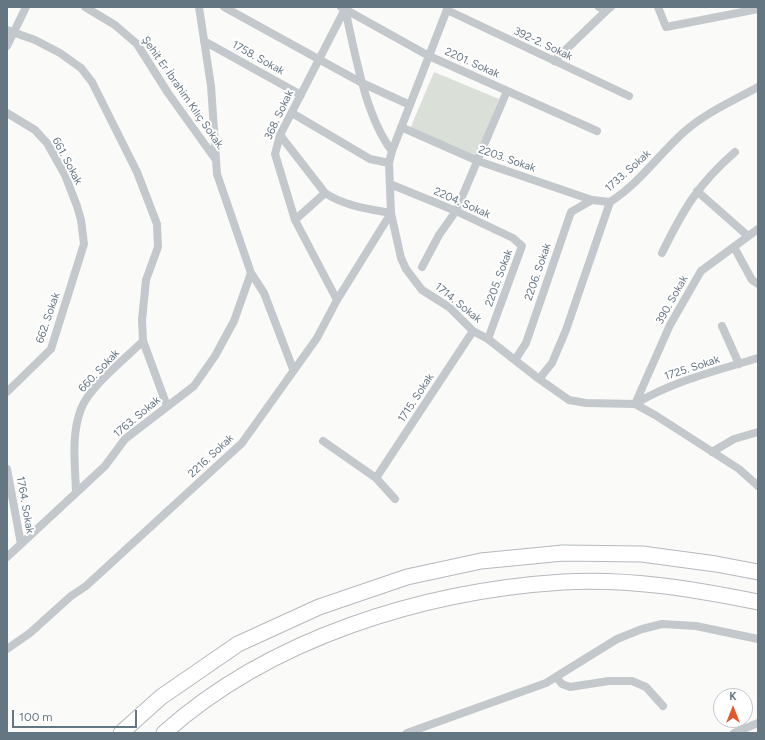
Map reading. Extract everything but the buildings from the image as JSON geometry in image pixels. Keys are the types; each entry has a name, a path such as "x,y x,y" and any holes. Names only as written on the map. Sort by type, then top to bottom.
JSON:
{"highway":[{"path":"111,733 158,693 238,644 319,607 407,577 482,561 563,553 642,554 716,564 758,572"},
{"path":"164,733 179,720 253,669 330,634 415,605 486,590 564,582 640,583 712,592 758,602"},
{"path":"180,733 254,676 330,634"},
{"path":"120,733 161,696 238,644"}],"street":[{"path":"7,46 11,31 26,7"},
{"name":"Şehit Er İbrahim Kılıç Sokak.","path":"86,7 115,26 137,44 168,93 216,160 217,174 251,273 264,293 293,369"},
{"path":"199,7 211,86 216,160"},
{"path":"224,7 362,83 410,105"},
{"path":"658,7 666,27 758,9"},
{"path":"344,8 362,83 377,125 392,151"},
{"name":"368. Sokak","path":"338,300 295,220 275,154 280,135 344,8"},
{"name":"2201. Sokak","path":"344,8 429,56 597,131"},
{"name":"1714. Sokak","path":"447,8 392,151 389,163 391,213 401,258 412,278 422,290 449,307 473,331 488,339 539,379 569,400 586,403 635,404 655,415 739,469 758,486"},
{"name":"392-2. Sokak","path":"447,8 554,61 630,96"},
{"path":"554,61 606,8"},
{"path":"11,31 47,46 81,68 92,82 137,172 157,224 158,247 146,280 142,320 143,341 167,406"},
{"name":"1758. Sokak","path":"204,40 301,95"},
{"name":"1733. Sokak","path":"539,379 552,363 566,330 610,202 646,170 684,132 716,110 758,88"},
{"path":"422,267 439,235 456,211 507,91"},
{"name":"661. Sokak","path":"7,113 35,130 47,143 65,175 82,220 83,237"},
{"path":"292,113 370,159 389,163"},
{"name":"2203. Sokak","path":"401,127 478,161 592,200 610,202"},
{"path":"280,135 325,193 333,199 354,207 391,213"},
{"path":"662,253 680,218 697,190 709,175 735,152"},
{"name":"2204. Sokak","path":"390,184 456,211 513,238 522,246"},
{"path":"697,190 748,236"},
{"path":"295,220 325,193"},
{"name":"2206. Sokak","path":"515,360 526,343 571,212 592,200"},
{"name":"2216. Sokak","path":"7,649 30,633 71,596 86,586 242,443 293,369 317,338 338,300 391,213"},
{"name":"390. Sokak","path":"635,404 686,295 701,271 758,229"},
{"name":"662. Sokak","path":"7,392 51,349 84,244 83,237"},
{"name":"2205. Sokak","path":"488,339 522,246"},
{"path":"734,247 752,280 758,284"},
{"name":"1763. Sokak","path":"7,557 105,466 125,439 194,386 215,356 234,321 251,273"},
{"path":"722,326 739,364"},
{"name":"1715. Sokak","path":"376,478 473,331"},
{"name":"660. Sokak","path":"76,492 74,447 81,408 91,392 143,341"},
{"name":"1725. Sokak","path":"635,404 677,382 758,358"},
{"path":"712,452 734,439 758,432"},
{"path":"323,441 376,478 395,499"},
{"name":"1764. Sokak","path":"7,469 21,544"},
{"path":"407,733 546,683 617,639 642,628 662,624 696,626 758,639"},
{"path":"556,678 562,684 570,687 609,681 632,681 646,687 663,706"},
{"path":"734,733 758,722"}],"shaded area":[{"path":"434,72 499,99 476,156 410,129"}]}
